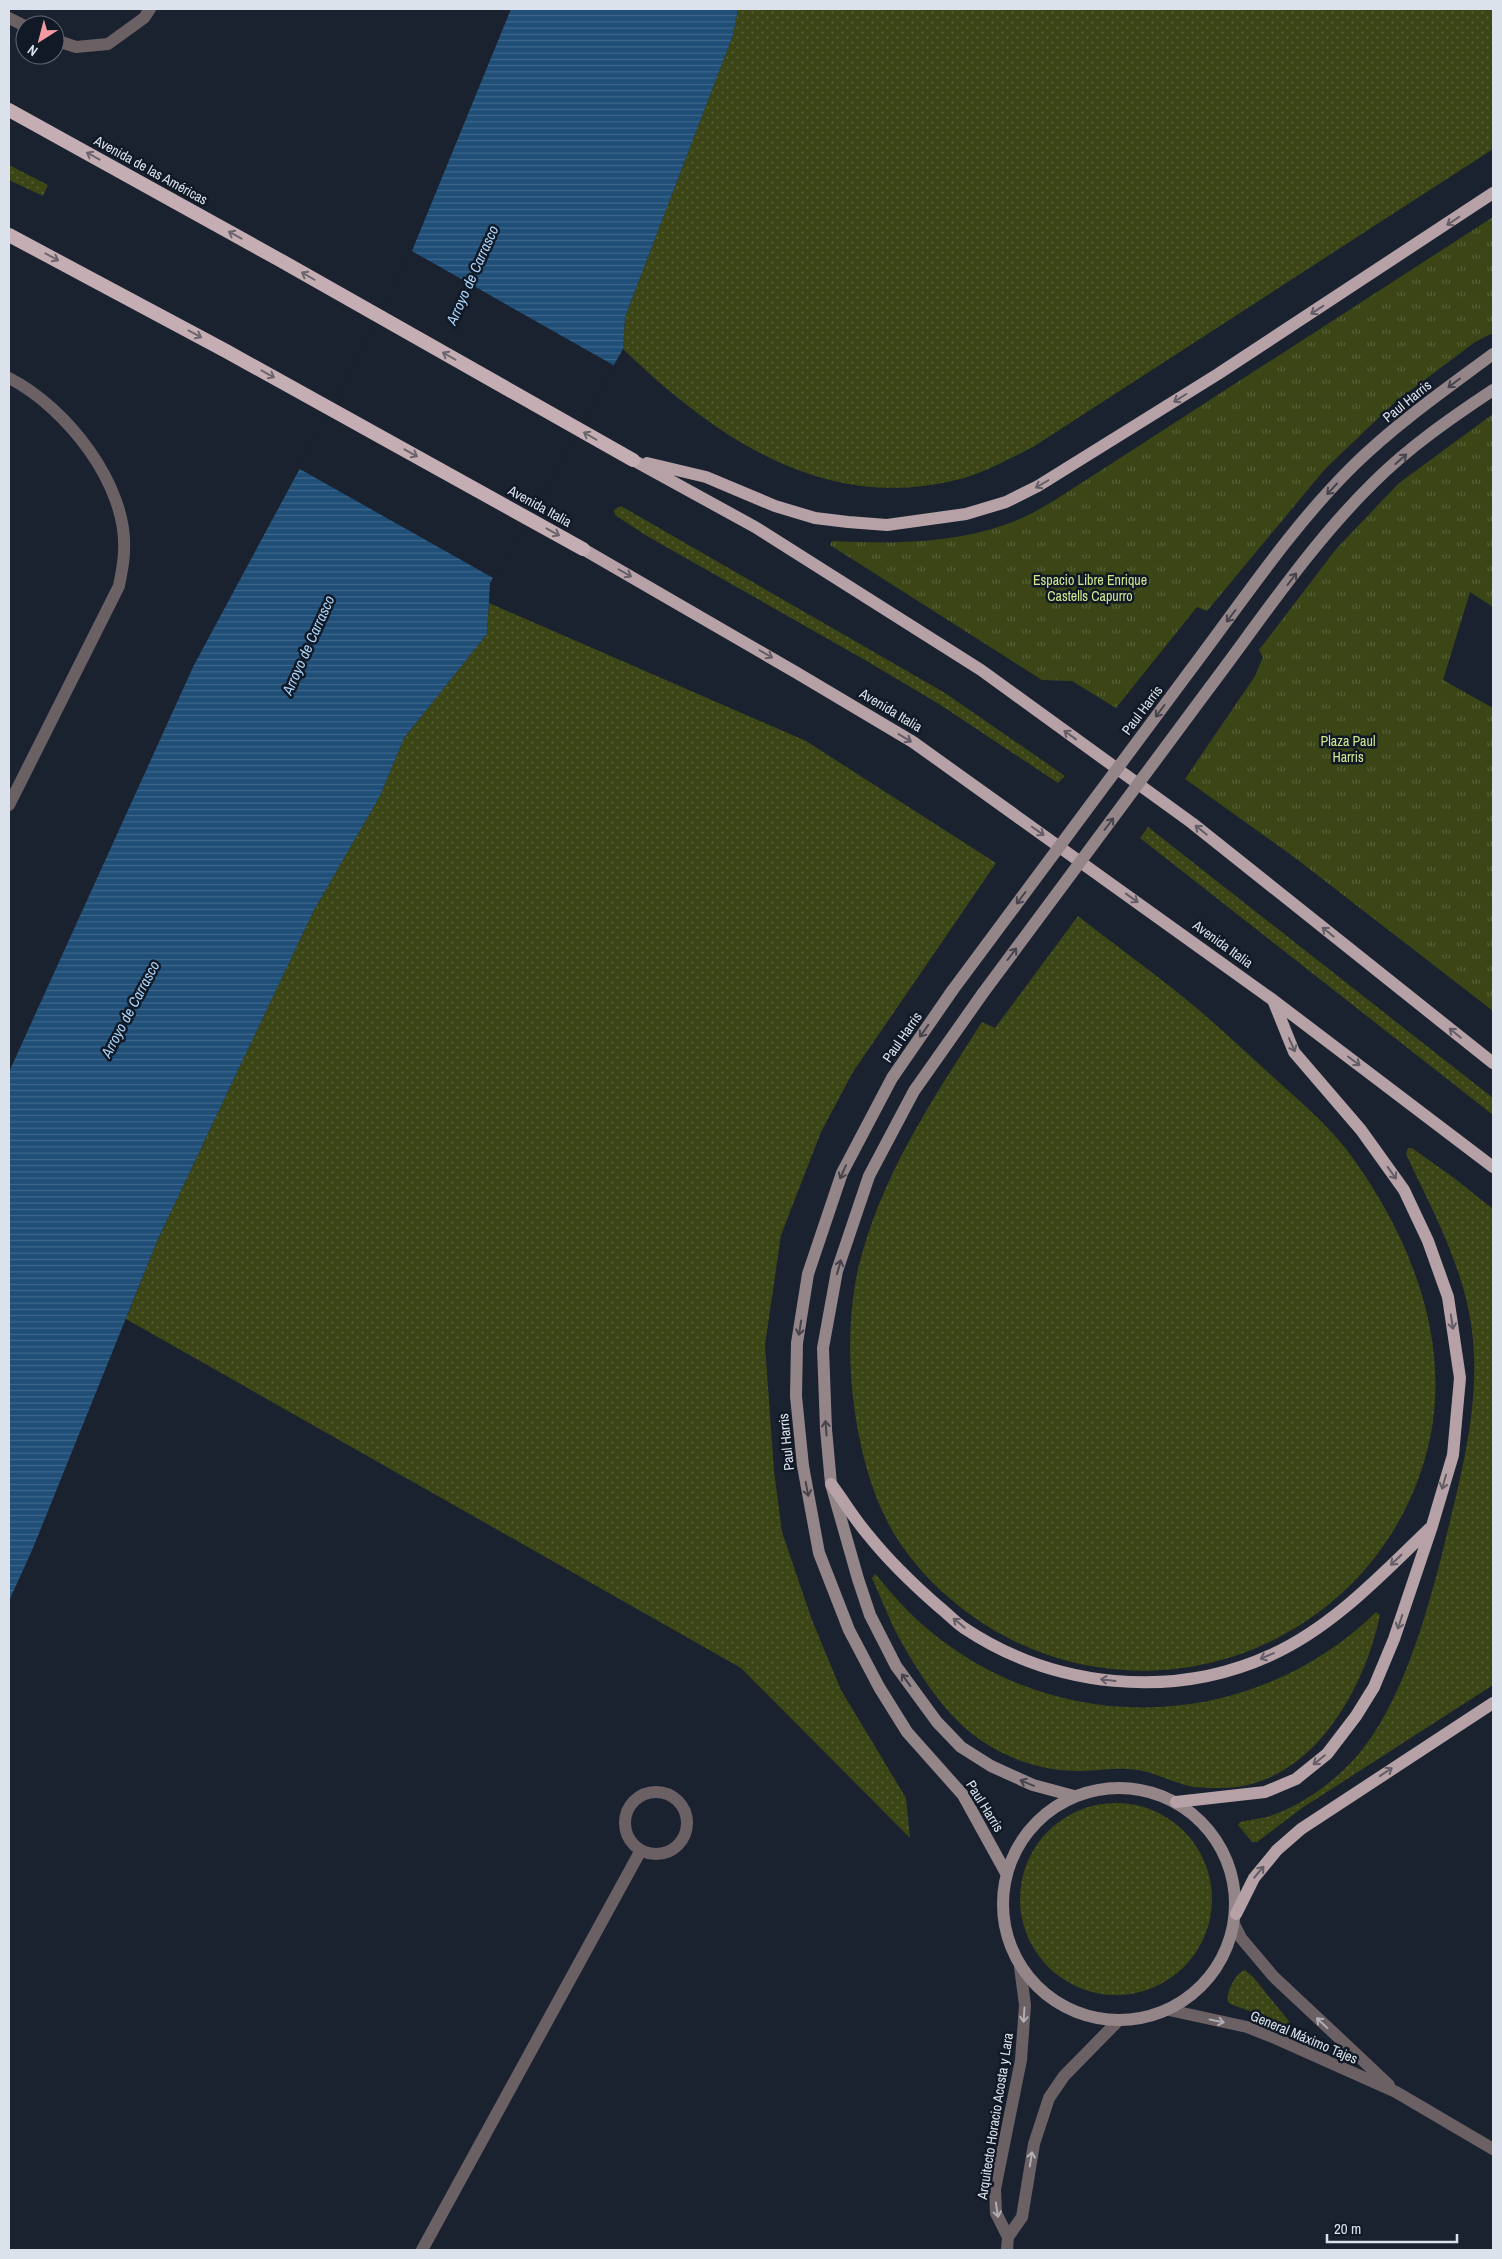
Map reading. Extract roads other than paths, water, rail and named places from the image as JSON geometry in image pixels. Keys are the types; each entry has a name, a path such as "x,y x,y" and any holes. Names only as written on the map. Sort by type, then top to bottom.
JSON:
{"highway":[{"name":"Avenida de las Américas","path":"9,110 278,259 632,460"},
{"name":"Avenida Italia","path":"9,235 226,351 583,549"}],"main road":[{"path":"632,460 706,476 775,506 815,518 848,522 887,525 966,514 1006,502 1038,486 1218,374 1493,194"},
{"name":"Paul Harris","path":"1006,1873 963,1795 907,1732 878,1686 849,1630 820,1553 803,1466 796,1396 798,1343 808,1274 842,1173 892,1078 952,991 1189,672 1307,515 1355,464 1415,412 1493,354"},
{"name":"Paul Harris","path":"1074,1796 1033,1785 991,1766 961,1747 937,1722 896,1666 870,1615 831,1484 822,1348 837,1271 873,1168 914,1091 983,993 1210,687 1328,531 1374,482 1436,428 1493,390"},
{"path":"632,460 755,528 981,670 1192,823 1493,1063"},
{"name":"Avenida Italia","path":"583,549 797,672 913,742 1273,1000 1493,1167"},
{"path":"1176,1802 1265,1792 1296,1779 1327,1754 1356,1716 1374,1687 1394,1639 1432,1526 1453,1455 1460,1378 1448,1298 1428,1241 1404,1190 1361,1130 1294,1052 1273,1000"},
{"path":"831,1484 869,1536 922,1592 964,1627 1013,1656 1063,1673 1114,1681 1161,1682 1218,1674 1272,1654 1322,1625 1376,1579 1432,1526"},
{"path":"1235,1920 1254,1878 1277,1850 1301,1830 1493,1703"},
{"name":"Arquitecto Horacio Acosta y Lara","path":"1126,1788 1152,1792 1176,1802 1198,1818 1216,1838 1228,1862 1235,1888 1235,1920 1226,1952 1212,1976 1192,1996 1170,2010 1144,2018 1118,2021 1081,2014 1046,1996 1020,1967 1007,1937 1002,1905 1006,1873 1020,1840 1044,1814 1074,1796 1100,1789 1126,1788"}],"street":[{"path":"65,43 76,47 108,44 144,18 150,9"},
{"path":"9,378 20,384 68,422 98,463 119,510 125,550 119,586 9,805"},
{"path":"662,1793 672,1797 680,1803 685,1812 686,1832 682,1841 666,1853 656,1854 641,1850 630,1840 626,1830 628,1810 642,1795 662,1793"},
{"path":"422,2250 641,1850"},
{"name":"General Máximo Tajes","path":"1235,1920 1241,1938 1273,1976 1396,2092"},
{"name":"Arquitecto Horacio Acosta y Lara","path":"1008,2237 996,2213 996,2189 1005,2134 1021,2060 1025,2005 1020,1967"},
{"name":"General Máximo Tajes","path":"1170,2010 1247,2027 1396,2092 1493,2149"},
{"path":"1007,2250 1008,2237 1022,2217 1034,2144 1049,2098 1064,2076 1118,2021"}],"water":[{"name":"Arroyo de Carrasco","path":"511,9 738,9 733,35 625,317 623,349 490,583 487,634 404,738 380,796 314,910 158,1239 33,1548 9,1601 9,1072 194,665 396,290"}],"park label":[{"name":"Espacio Libre Enrique Castells Capurro","path":"1090,588"},
{"name":"Plaza Paul Harris","path":"1348,750"}]}
